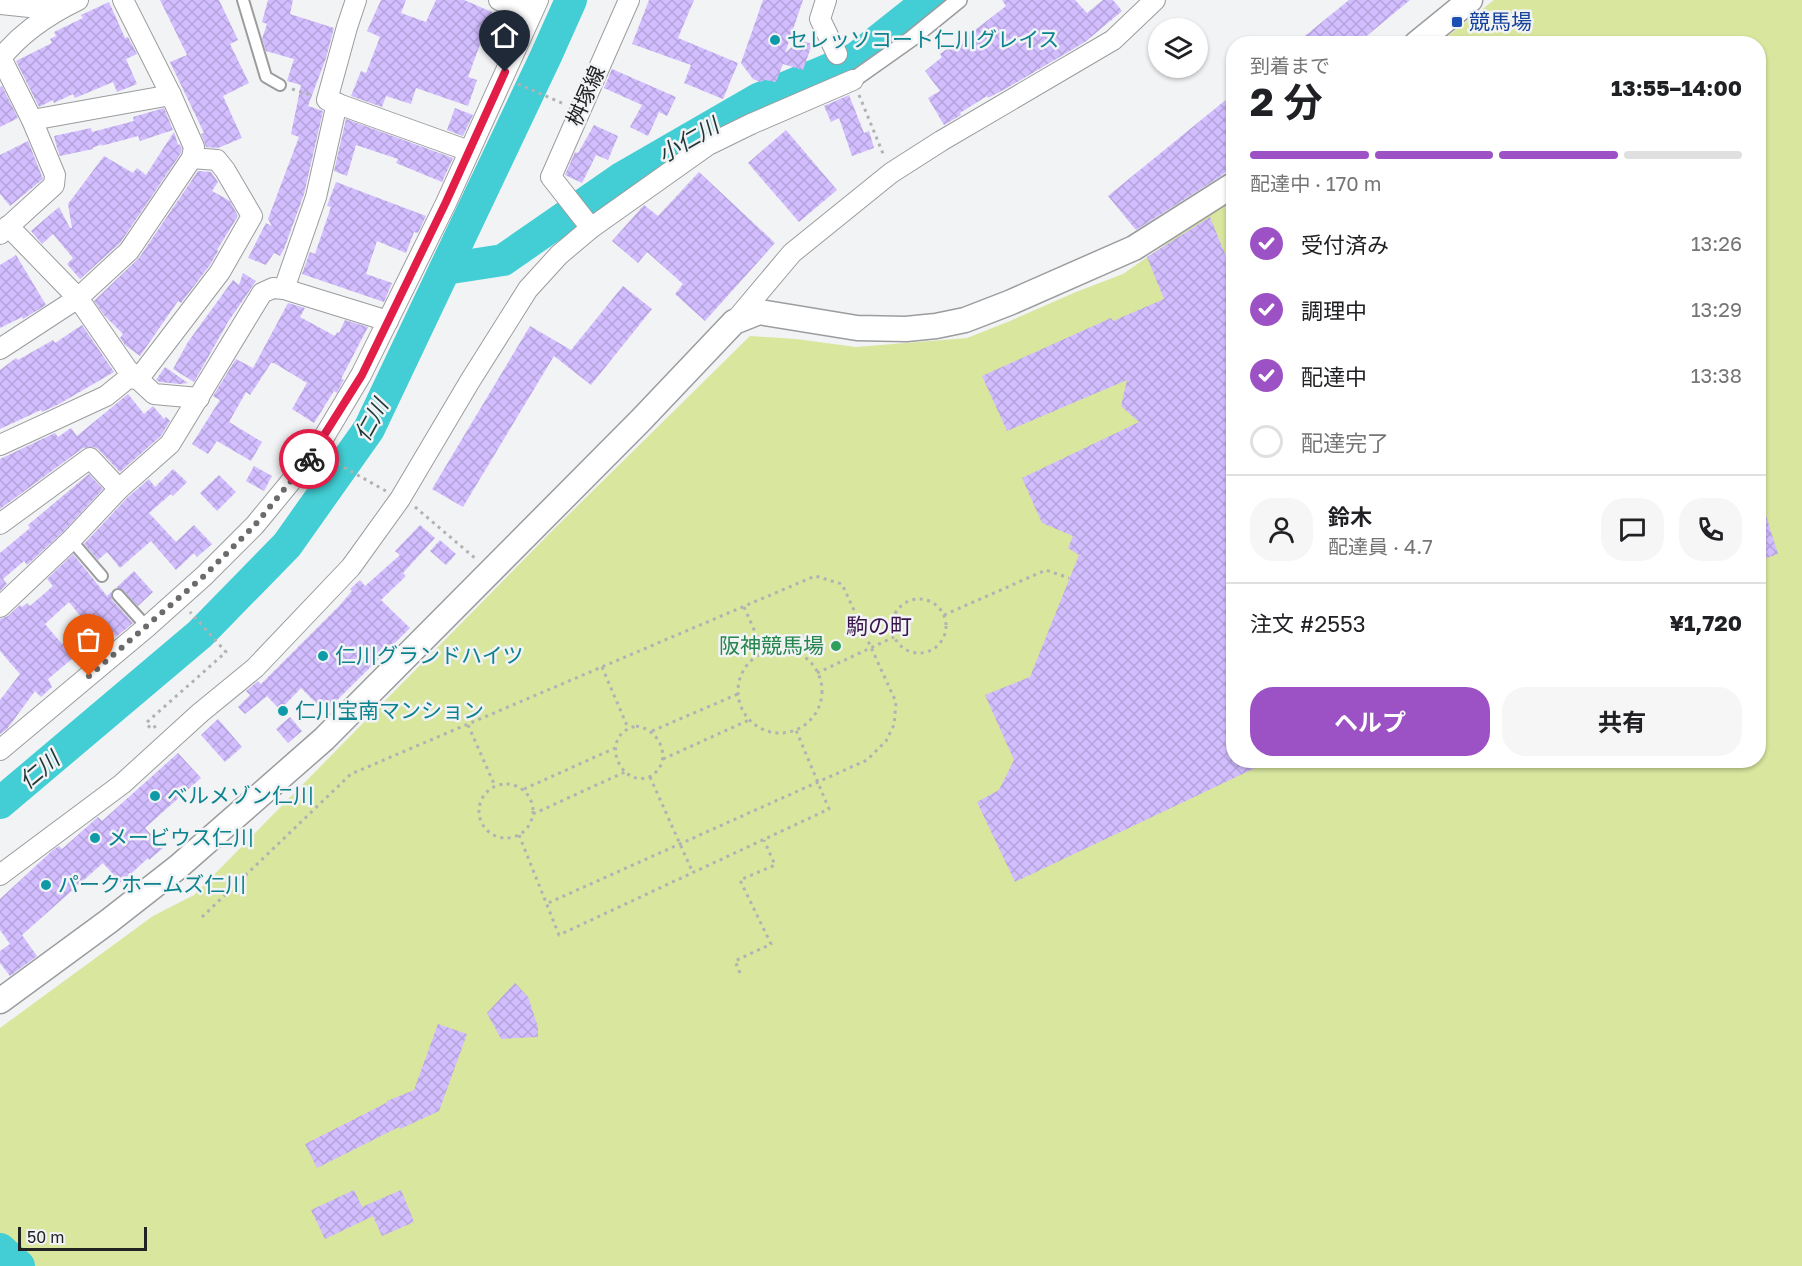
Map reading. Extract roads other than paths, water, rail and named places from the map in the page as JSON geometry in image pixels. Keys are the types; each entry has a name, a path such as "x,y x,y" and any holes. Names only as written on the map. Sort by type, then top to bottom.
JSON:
{"street":[{"path":"78,0 58,10 10,46 1,58 32,120 55,175 54,185 4,230 78,298 127,369 154,394 199,398"},
{"path":"0,349 78,298 129,251 192,158 194,147 171,95 123,0"},
{"path":"356,0 327,100 469,151"},
{"path":"0,750 147,627 204,576 255,525 315,452 362,375 535,6 499,0"},
{"name":"桝塚線","path":"589,226 551,177 629,0"},
{"path":"826,0 820,19 837,54"},
{"path":"0,875 122,784 200,713 255,668 351,567 394,494 528,289 589,226 708,146 751,124 854,80 911,39 959,0"},
{"path":"0,1001 178,867 324,739 641,420 734,322 792,253 891,173 1113,40 1155,0"},
{"path":"1426,36 1470,0"},
{"path":"0,4 58,10"},
{"path":"32,120 171,95"},
{"path":"284,290 316,196 337,103"},
{"path":"0,445 106,396 127,379 139,378 220,272 252,216 217,160 192,158"},
{"path":"734,322 759,312 857,328 936,326 965,320 1134,248 1226,189"},
{"path":"0,607 71,540 119,489 170,444 262,293 273,288 284,290 388,321"},
{"path":"0,524 90,458 119,489"}],"lane":[{"path":"243,0 266,77 280,85"},
{"path":"71,540 102,576"},
{"path":"118,595 147,627"}],"waterway":[{"name":"仁川","path":"0,803 200,634 287,545 369,429 571,0"},
{"name":"小仁川","path":"445,269 503,260 623,177 758,99 856,58 929,0"},
{"path":"0,1249 19,1266"}],"place":[{"name":"競馬場","path":"1457,22"},
{"name":"セレッソコート仁川グレイス","path":"775,40"},
{"name":"阪神競馬場","path":"836,646"},
{"name":"仁川グランドハイツ","path":"323,656"},
{"name":"仁川宝南マンション","path":"283,711"},
{"name":"ベルメゾン仁川","path":"155,796"},
{"name":"メービウス仁川","path":"95,838"},
{"name":"パークホームズ仁川","path":"46,885"}],"district":[{"name":"駒の町","path":"879,626"}]}
